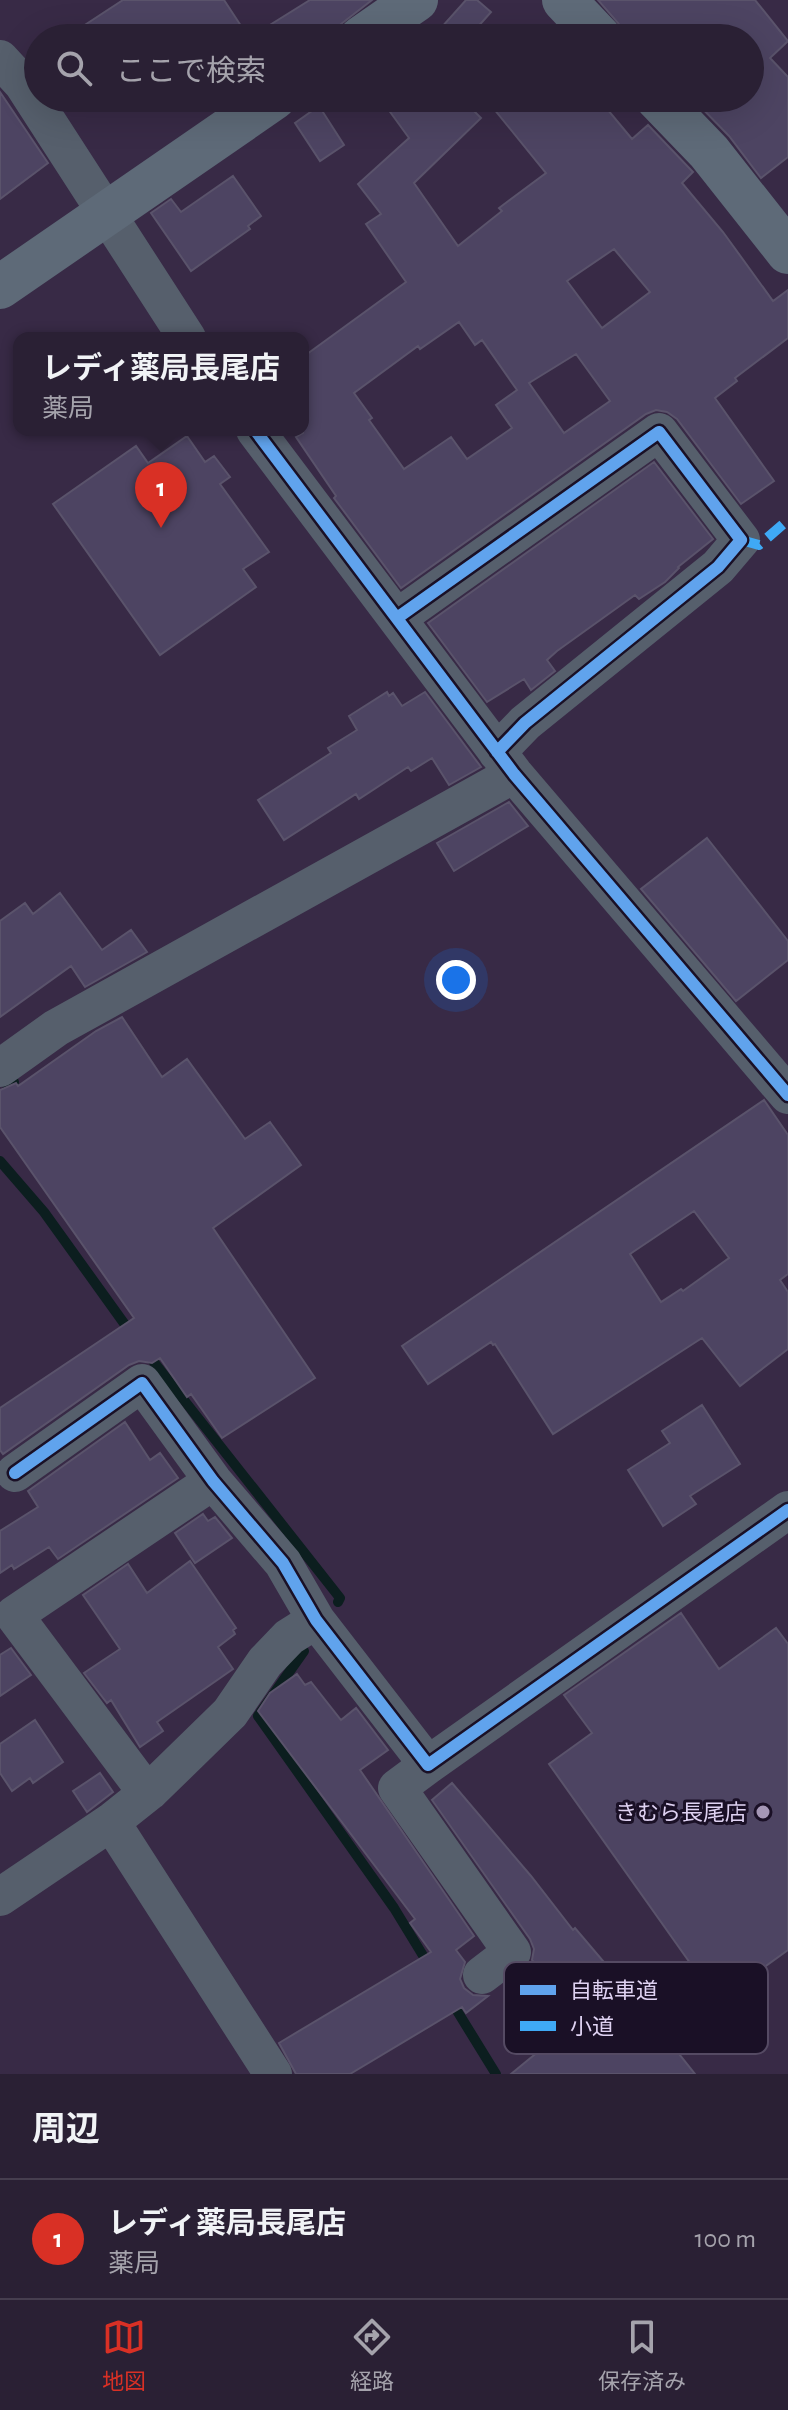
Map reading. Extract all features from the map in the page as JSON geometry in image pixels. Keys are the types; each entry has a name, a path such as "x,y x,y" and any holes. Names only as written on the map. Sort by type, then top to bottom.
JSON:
{"street":[{"path":"381,24 416,0"},
{"path":"564,0 587,24"},
{"path":"0,59 24,86"},
{"path":"42,112 183,332"},
{"path":"0,287 254,112"},
{"path":"670,112 709,152 788,252"},
{"path":"0,1068 56,1028 506,763 525,723 718,567 741,540 659,432 397,618"},
{"path":"260,436 506,763 788,1095"},
{"path":"15,1473 142,1383 213,1481 283,1563 316,1620 428,1765"},
{"path":"150,1791 138,1781 14,1615 213,1481"},
{"path":"482,1975 512,1952 397,1788 788,1510"},
{"path":"0,1897 111,1822 150,1791 230,1713 265,1662 289,1637 316,1620"},
{"path":"111,1822 273,2074"}],"building":[{"path":"123,0 224,0 240,24 86,24"},
{"path":"310,0 372,0 341,24 271,24"},
{"path":"466,0 477,0 491,12 480,24 445,24"},
{"path":"598,0 755,0 788,41 770,58 788,77 788,157 761,178 729,136 706,112 764,112 764,24 619,24"},
{"path":"0,92 48,163 0,199"},
{"path":"311,112 323,112 344,145 320,161 295,123"},
{"path":"390,112 475,112 481,118 414,183 458,246 502,211 499,208 546,173 496,112 610,112 632,139 648,125 693,172 682,183 723,232 773,301 788,290 788,338 735,378 737,381 715,398 774,481 741,504 677,419 667,412 656,410 646,414 401,588 334,498 336,496 296,437 309,436 309,353 406,282 366,224 381,214 358,184 409,138","holes":["614,249 650,292 602,328 567,281","459,322 475,345 482,340 517,390 496,405 512,428 467,459 451,437 404,469 354,393 418,346 420,349","576,354 610,401 564,433 529,383"]},
{"path":"233,176 261,216 248,226 250,229 191,271 151,213 171,199 181,212"},
{"path":"187,436 205,462 214,456 230,477 220,484 269,552 243,569 256,587 160,655 53,504 136,446 148,463"},
{"path":"654,462 713,539 678,567 665,582 639,599 635,595 557,651 547,660 555,671 531,690 524,679 487,702 428,623"},
{"path":"387,692 389,696 393,693 402,706 425,692 481,767 449,785 432,758 411,771 408,767 359,799 356,794 284,840 258,800 331,753 328,748 357,730 349,716"},
{"path":"509,802 528,826 454,871 437,843"},
{"path":"707,838 788,941 788,960 736,1001 641,889"},
{"path":"60,893 102,950 131,930 147,952 85,987 71,966 0,1017 0,921 25,903 33,914"},
{"path":"122,1017 162,1077 187,1059 245,1139 270,1122 301,1165 213,1228 315,1378 222,1438 191,1394 187,1397 160,1358 152,1363 139,1361 3,1454 0,1450 0,1408 134,1318 0,1127 0,1090 16,1083 18,1086 96,1031"},
{"path":"764,1100 788,1135 788,1274 780,1280 788,1292 788,1349 740,1386 702,1338 553,1434 495,1344 491,1342 428,1384 402,1346","holes":["694,1211 729,1258 683,1291 681,1289 661,1302 630,1254"]},
{"path":"702,1405 740,1464 690,1496 696,1504 663,1526 628,1470 670,1443 662,1431"},
{"path":"125,1422 150,1460 160,1453 178,1478 58,1559 49,1547 14,1569 12,1565 0,1573 0,1531 38,1507 28,1491"},
{"path":"203,1514 208,1521 215,1517 232,1538 195,1563 175,1533"},
{"path":"190,1561 236,1628 233,1630 235,1634 218,1647 233,1669 157,1722 163,1731 140,1747 111,1700 107,1703 84,1673 120,1649 83,1595 128,1564 147,1593"},
{"path":"681,1613 719,1669 776,1628 788,1644 788,1950 768,1964 689,1962 549,1764 592,1733 564,1695"},
{"path":"11,1648 31,1675 0,1696 0,1655"},
{"path":"297,1674 305,1685 311,1682 341,1720 356,1708 388,1750 360,1770 474,1936 456,1950 465,1962 460,1979 464,1988 473,1995 488,1996 466,2013 462,2007 350,2074 296,2074 279,2043 431,1952 410,1923 415,1919 258,1711 270,1693"},
{"path":"35,1720 63,1762 33,1783 30,1778 12,1791 0,1773 0,1744"},
{"path":"100,1773 113,1792 87,1812 73,1791"},
{"path":"452,1783 573,1930 575,1928 604,1962 534,1962 530,1939 432,1800"},
{"path":"535,2054 679,2054 695,2074 511,2074"}],"waterway":[{"path":"0,1098 14,1082"},
{"path":"0,1161 44,1212 131,1333"},
{"path":"146,1352 340,1598 338,1602"},
{"path":"304,1651 258,1716 394,1908 430,1967"},
{"path":"451,2001 496,2074"}],"marked path":[{"path":"741,540 759,545 788,520"}],"cycle path":[{"path":"397,618 659,432 741,540 718,567 525,723 497,752"},
{"path":"260,436 514,774 788,1095"},
{"path":"15,1473 142,1383 213,1481 283,1563 316,1620 428,1765 788,1510"}],"place":[{"name":"レディ薬局長尾店","path":"161,528"},
{"name":"きむら長尾店","path":"763,1812"}]}
